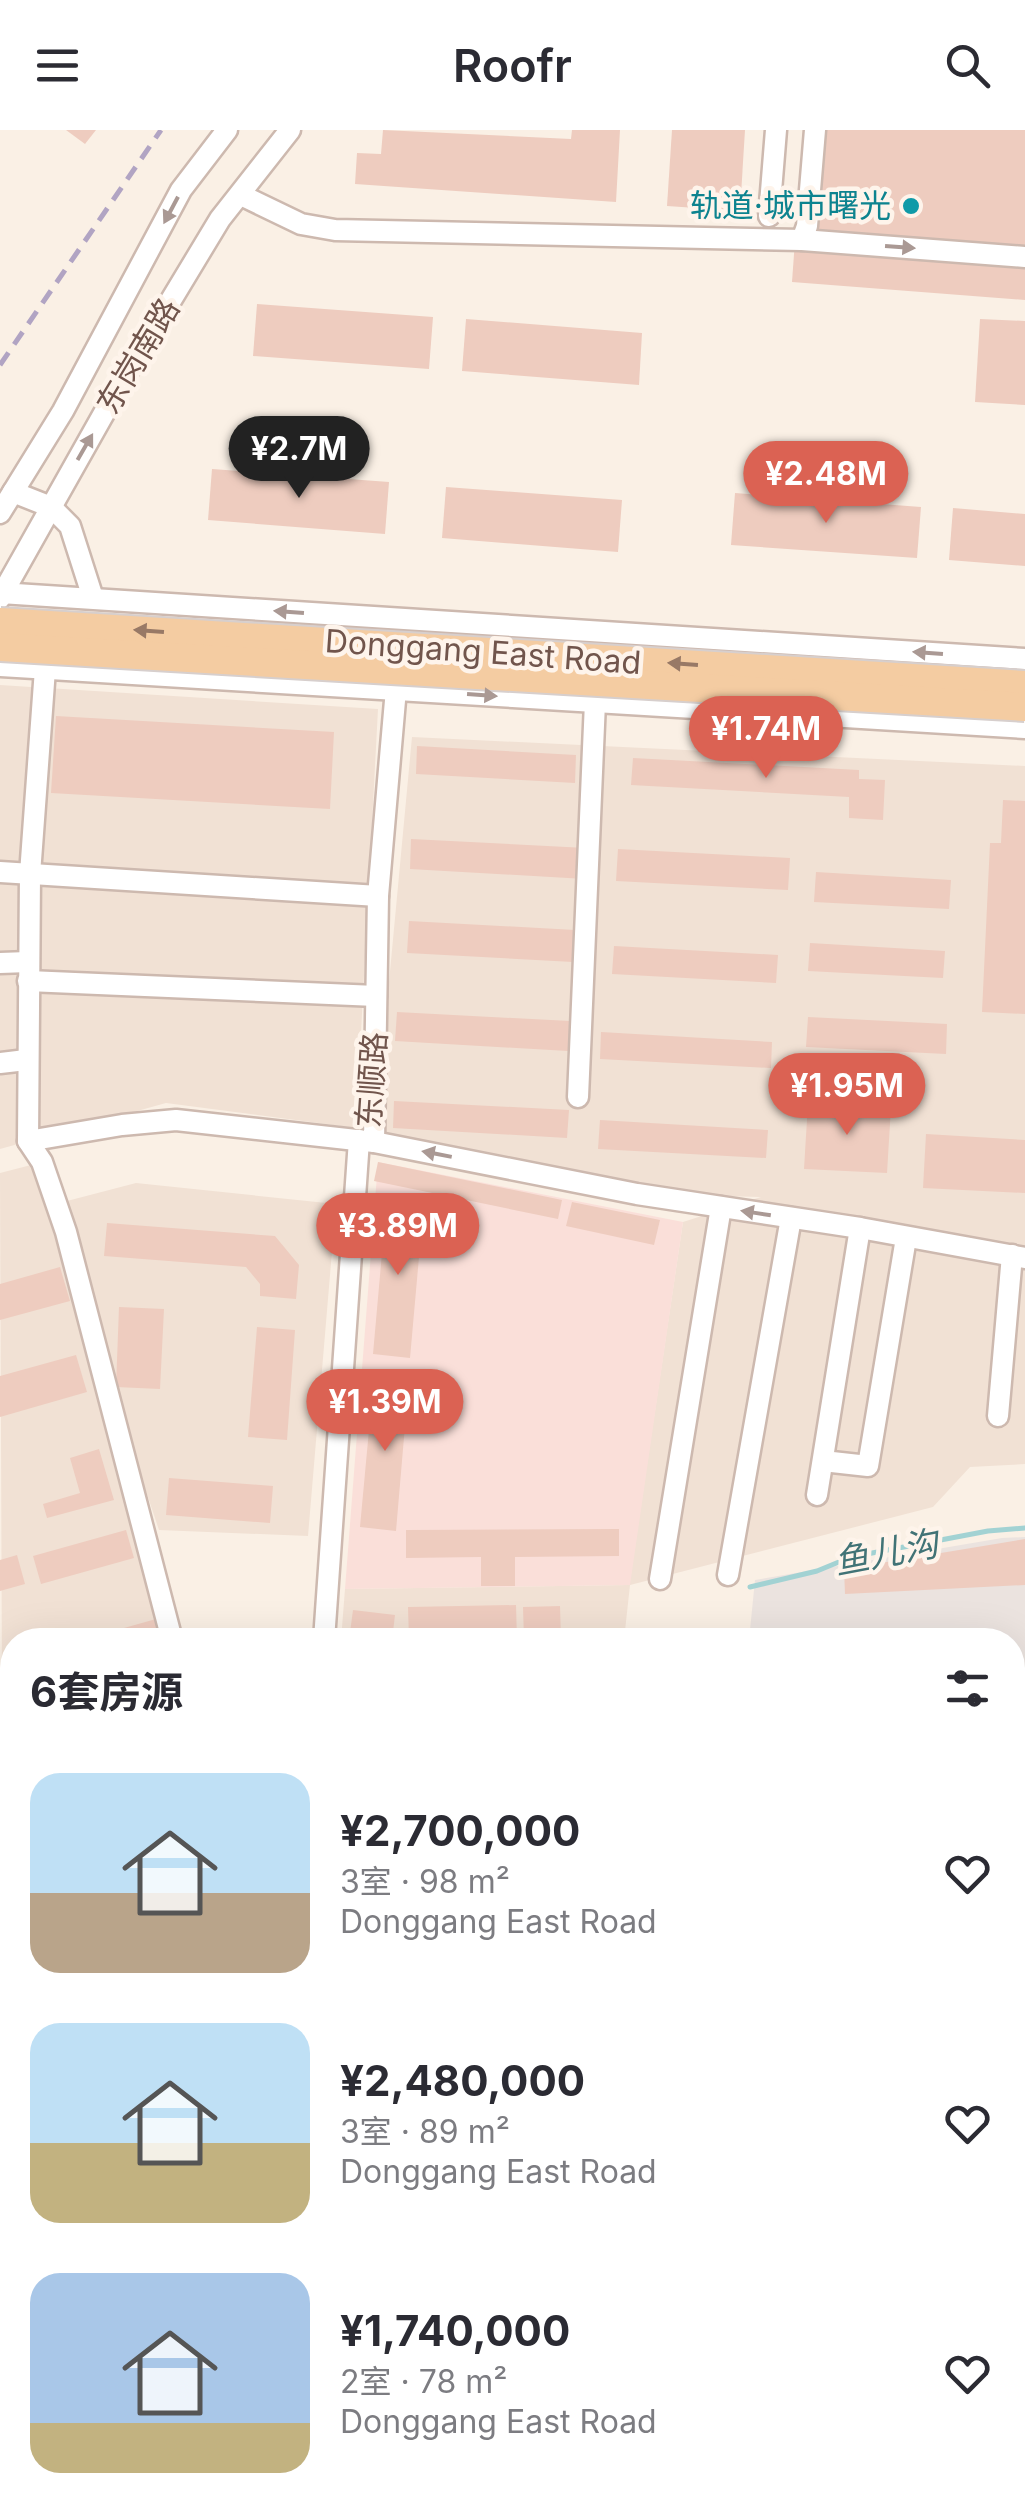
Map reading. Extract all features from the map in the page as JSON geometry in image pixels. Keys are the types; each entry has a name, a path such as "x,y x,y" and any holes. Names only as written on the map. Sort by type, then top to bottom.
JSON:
{"main road":[{"name":"Donggang East Road","path":"0,622 1022,668"},
{"name":"Donggang East Road","path":"0,647 1020,721"}],"street":[{"name":"东岗南路","path":"0,513 62,412 181,190 227,130"},
{"name":"东岗南路","path":"1,595 210,236 290,130"},
{"path":"769,216 776,130"},
{"path":"802,240 807,226 815,130"},
{"path":"241,195 302,224 336,230 802,240 1025,256"},
{"path":"13,492 51,507 70,526 93,598"},
{"path":"0,666 596,702 1020,721 1022,668 430,622 1,595"},
{"path":"422,692 430,622"},
{"path":"46,669 30,874 28,1141 42,1162 66,1232 169,1628"},
{"name":"东顺路","path":"325,1628 366,1141 378,896 396,690"},
{"path":"578,1097 596,702"},
{"path":"0,872 378,896"},
{"path":"0,963 28,971 376,996"},
{"path":"0,1062 26,1060"},
{"path":"28,1141 176,1120 366,1141 637,1194 1019,1257 998,1416"},
{"path":"660,1578 721,1207"},
{"path":"728,1574 791,1218"},
{"path":"817,1495 860,1228"},
{"path":"822,1461 868,1466 906,1238"}],"shaded area":[{"path":"0,685 378,709 356,1128 166,1103 0,1149"},
{"path":"412,737 1025,766 1025,1464 970,1467 933,1507 630,1585 625,1628 342,1628 345,1589 629,1585 683,1222 761,1197 637,1194 374,1142"},
{"path":"378,1162 683,1222 630,1585 345,1589"},
{"path":"35,1164 161,1628 2,1628 0,1173"},
{"path":"136,1183 336,1204 308,1536 159,1530 111,1387 67,1201"},
{"path":"1025,1537 1025,1628 750,1628 755,1580"}],"building":[{"path":"66,130 96,130 85,144"},
{"path":"383,130 571,139 572,130 620,130 616,202 355,184 357,153 381,154"},
{"path":"672,130 745,130 740,211 667,206"},
{"name":"轨道·城市曙光","path":"803,130 1025,130 1025,300 792,282"},
{"path":"257,304 433,317 429,369 253,356"},
{"path":"466,319 642,333 639,385 462,371"},
{"path":"980,319 1025,321 1025,405 975,402"},
{"path":"212,469 389,482 385,534 208,520"},
{"path":"446,487 622,500 618,552 442,538"},
{"path":"735,493 921,507 917,558 731,545"},
{"path":"953,508 1025,514 1025,566 949,560"},
{"path":"56,716 334,732 330,809 51,793"},
{"path":"417,746 576,755 575,783 416,774"},
{"path":"633,758 859,770 859,779 885,780 883,820 849,818 849,797 631,785"},
{"path":"1003,800 1025,801 1025,1014 982,1012 990,843 1001,843"},
{"path":"411,839 586,848 585,879 410,869"},
{"path":"618,849 790,858 788,890 616,881"},
{"path":"816,872 951,880 949,909 814,902"},
{"path":"409,921 575,930 573,962 407,953"},
{"path":"810,943 945,951 943,978 808,971"},
{"path":"614,946 778,955 776,983 612,974"},
{"path":"397,1012 570,1021 568,1051 395,1041"},
{"path":"808,1017 947,1024 946,1054 806,1047"},
{"path":"601,1032 772,1042 771,1068 600,1059"},
{"path":"394,1101 569,1110 567,1138 393,1128"},
{"path":"808,1103 891,1107 887,1173 804,1169"},
{"path":"600,1120 768,1130 766,1158 598,1149"},
{"path":"926,1134 1025,1140 1025,1193 923,1188"},
{"path":"378,1162 562,1200 558,1219 374,1181"},
{"path":"387,1197 424,1201 410,1358 373,1354"},
{"path":"572,1202 660,1220 654,1245 566,1226"},
{"path":"107,1223 275,1236 299,1265 296,1299 260,1296 260,1284 246,1267 104,1256"},
{"path":"60,1267 70,1301 0,1320 0,1284"},
{"path":"119,1307 164,1309 160,1389 116,1387"},
{"path":"257,1327 295,1330 287,1440 248,1437"},
{"path":"76,1355 87,1392 0,1417 0,1376"},
{"path":"374,1376 409,1379 396,1531 360,1527"},
{"path":"99,1449 114,1500 47,1518 43,1504 80,1493 70,1458"},
{"path":"169,1478 273,1486 270,1523 166,1515"},
{"path":"619,1529 619,1556 515,1557 515,1586 481,1586 481,1557 406,1558 406,1530"},
{"path":"126,1530 134,1558 41,1584 33,1556"},
{"path":"1025,1539 1025,1585 845,1594 844,1569"},
{"path":"17,1555 25,1584 0,1591 0,1560"},
{"path":"516,1605 517,1628 409,1628 408,1607"},
{"path":"560,1606 561,1628 524,1628 523,1607"},
{"path":"353,1610 395,1615 393,1628 351,1628"},
{"path":"156,1619 159,1628 124,1628"}],"waterway":[{"name":"鱼儿沟","path":"750,1587 817,1571 851,1557 988,1531 1025,1528"}],"railway":[{"path":"0,365 161,130"}],"place":[{"name":"轨道·城市曙光","path":"911,206"}]}
